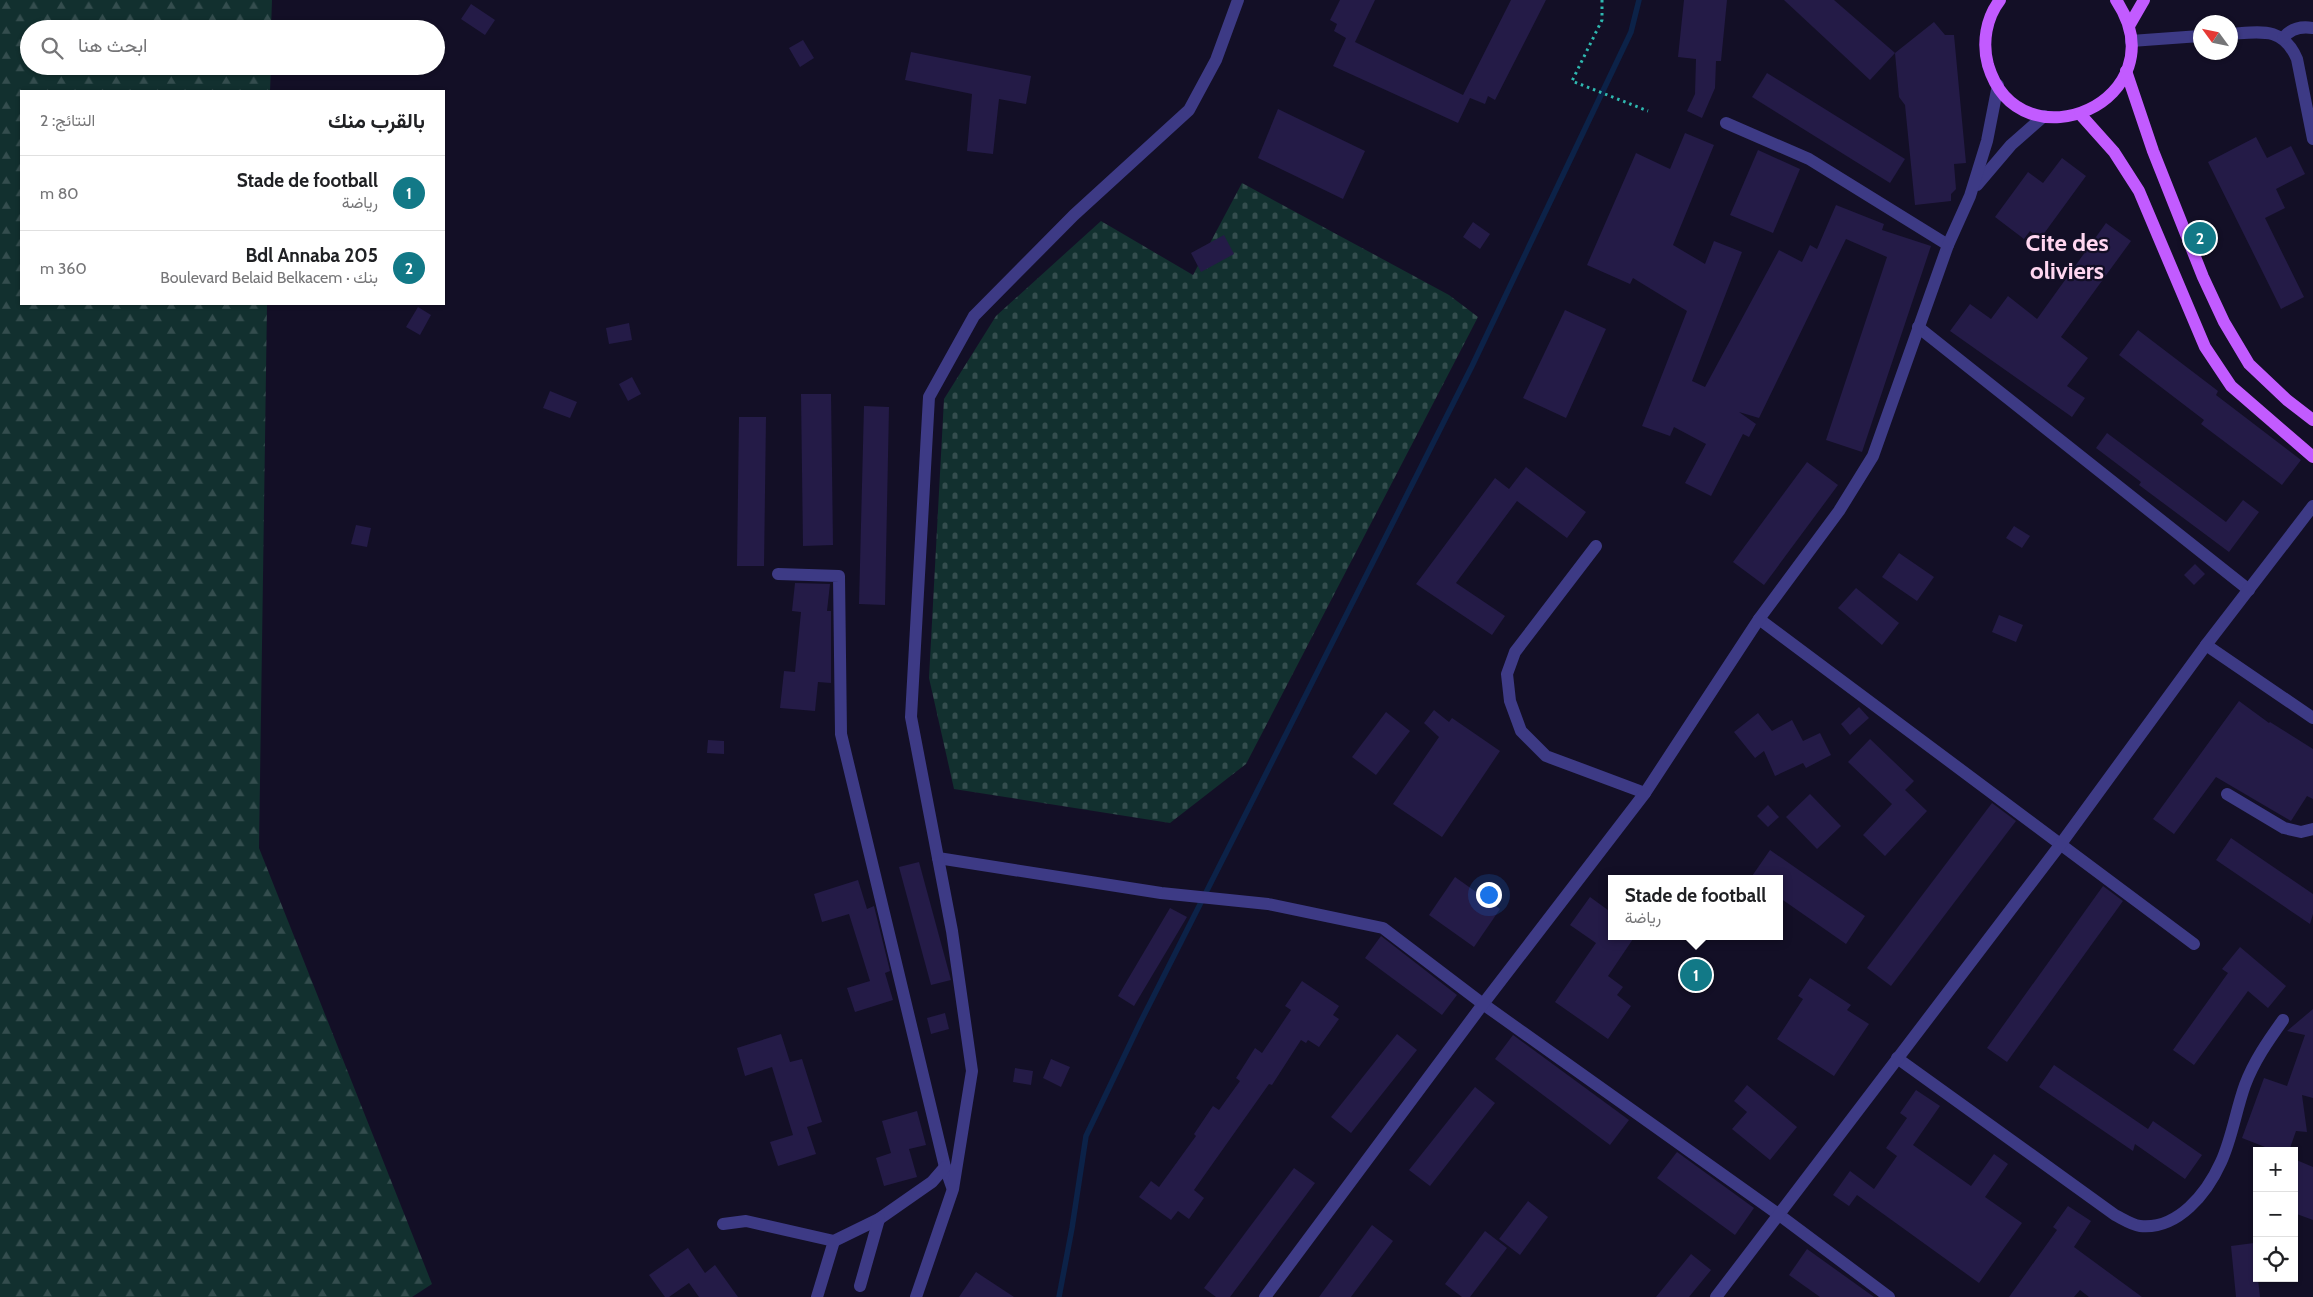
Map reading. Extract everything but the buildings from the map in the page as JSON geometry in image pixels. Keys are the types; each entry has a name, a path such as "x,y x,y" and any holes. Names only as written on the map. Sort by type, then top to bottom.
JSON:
{"main road":[{"path":"1998,1 1986,30 1985,45 1991,73 1998,85 2013,102 2044,116 2056,118 2080,114 2092,109 2112,93 2126,71 2131,41 2129,26 2116,0"},
{"path":"2129,26 2144,0"},
{"path":"2126,71 2156,159 2203,277 2224,322 2249,364 2287,400 2313,420"},
{"path":"2080,114 2114,152 2139,191 2206,347 2231,386 2313,457"}],"street":[{"path":"916,1297 953,1189 972,1071 952,930 911,717 929,398 974,316 1074,215 1189,110 1216,60 1238,0"},
{"path":"2283,38 2288,32 2296,28 2313,28"},
{"path":"2238,34 2268,32 2283,38 2292,48 2313,139"},
{"path":"2131,41 2193,37"},
{"path":"1265,1297 1483,1004 1646,793 1759,619 1839,511 1873,456 1948,245 1970,196 1987,141 1998,85"},
{"path":"1970,196 2011,145 2044,116"},
{"path":"1726,123 1809,159 1948,245"},
{"path":"1918,327 2249,590"},
{"path":"1716,1297 2060,846 2206,645 2313,506"},
{"path":"1596,546 1515,652 1507,674 1510,701 1522,731 1546,756 1646,793"},
{"path":"778,574 838,576 841,734 945,1167 953,1189"},
{"path":"1759,619 2060,846 2194,944"},
{"path":"2206,645 2313,718"},
{"path":"2227,794 2284,828 2301,832 2313,829"},
{"path":"938,858 1161,893 1268,904 1384,928 1483,1004 1778,1214 1889,1297"},
{"path":"1897,1058 2115,1215 2138,1226 2161,1225 2184,1212 2208,1187 2222,1160 2245,1084 2260,1050 2283,1020"},
{"path":"723,1224 746,1222 834,1241 879,1220 932,1182 945,1167"},
{"path":"860,1286 879,1220"},
{"path":"817,1297 834,1241"}],"path":[{"path":"1602,0 1602,20 1572,81 1648,111"}],"green space":[{"path":"0,0 272,0 271,20 20,20 20,75 271,75 270,90 20,90 20,305 267,305 259,848 432,1284 412,1297 0,1297"},
{"path":"1242,183 1449,295 1478,317 1246,764 1170,823 954,789 929,678 944,399 996,316 1101,221 1193,275"}],"waterway":[{"path":"1059,1297 1086,1136 1140,1023 1472,366 1631,32 1639,0"}],"place":[{"name":"Bdl Annaba 205","path":"2200,238"},
{"name":"Stade de football","path":"1696,975"}],"district":[{"name":"Cite des oliviers","path":"2067,256"}]}
